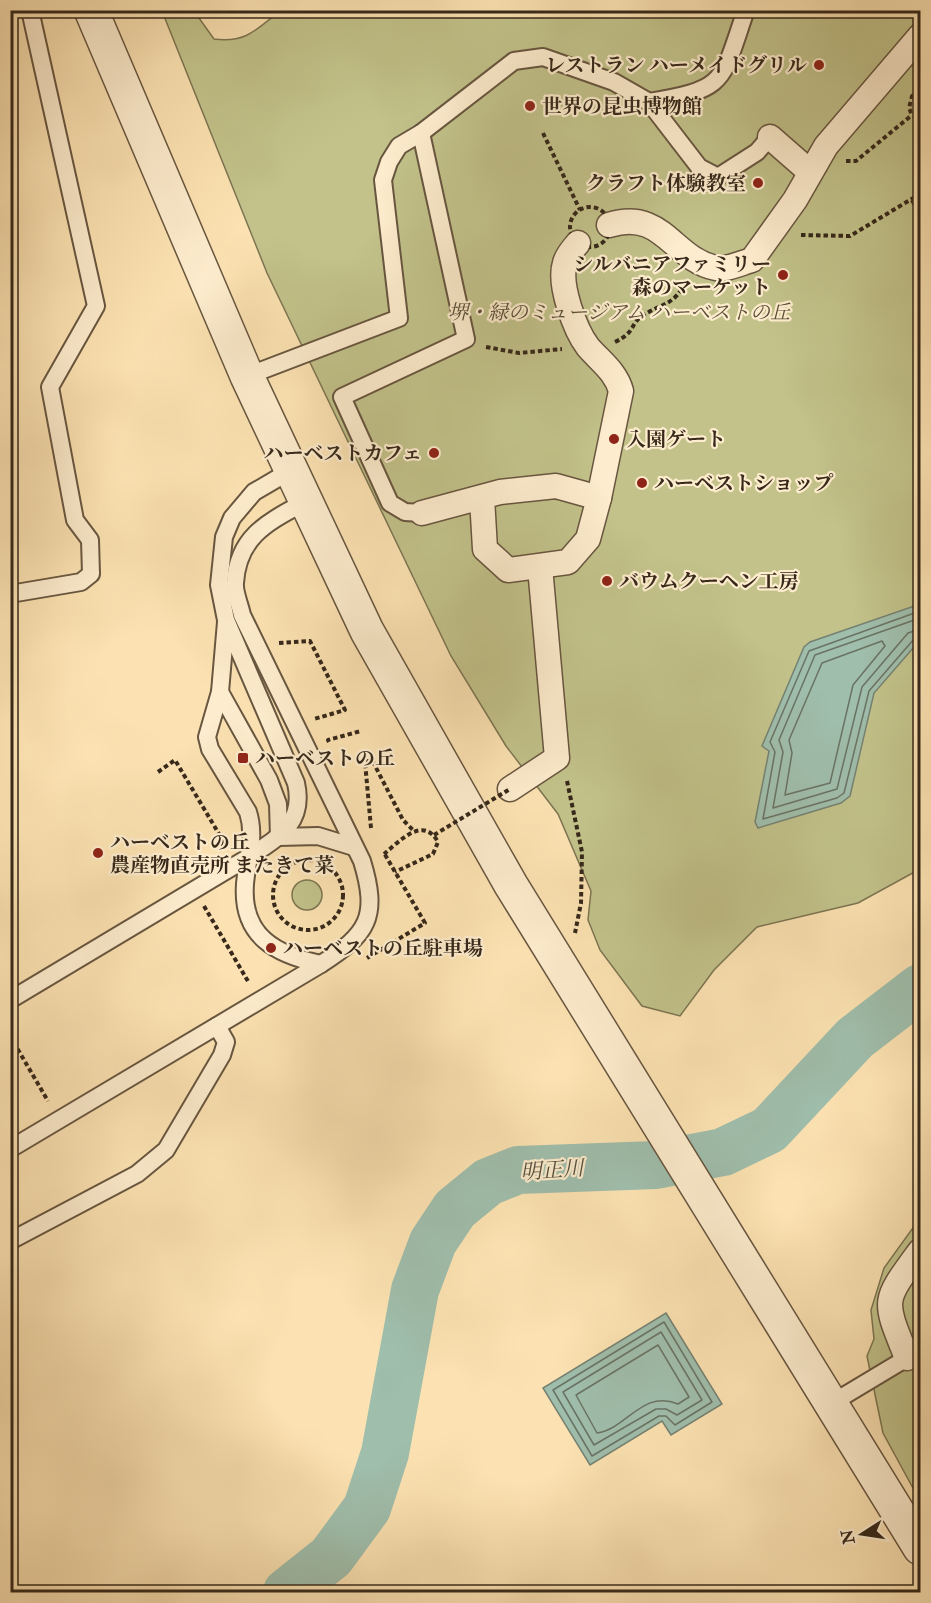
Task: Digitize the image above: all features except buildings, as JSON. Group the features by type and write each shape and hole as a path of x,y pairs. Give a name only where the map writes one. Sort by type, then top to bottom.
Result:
{"street":[{"path":"91,10 246,376 367,631 511,885 921,1548"},
{"path":"609,225 620,221 646,223 697,259 716,268 752,260 795,200 826,146 921,36"},
{"path":"770,137 810,172"},
{"path":"482,498 486,549 508,570 568,562 588,539 599,498 621,391 617,377 589,348 574,318 563,275 565,262 578,243"},
{"path":"422,513 500,492 556,486 599,498"},
{"path":"510,789 557,758 540,567"},
{"path":"914,1353 888,1307 893,1288 921,1251"}],"lane":[{"path":"10,594 81,582 91,574 90,540 75,520 50,387 96,306 30,10"},
{"path":"649,102 703,92 724,75 746,10"},
{"path":"246,376 399,318 383,180 389,162 399,146 421,133 514,61 543,57 614,82 649,102 699,167 718,177 757,152 770,137"},
{"path":"421,133 466,339 342,397 390,504 405,512 422,513"},
{"path":"10,1000 279,837 296,815 299,799 296,783 226,620 219,585 220,558 228,528 243,503 254,492 290,471"},
{"path":"10,1149 321,964 359,937 367,918 370,902 368,880 297,724 242,615 235,584 244,547 256,531 305,502"},
{"path":"226,620 220,692 207,737 210,748 248,812 253,834 244,886 247,910 254,927 271,948 293,958 321,964"},
{"path":"220,692 269,780 278,804 279,837"},
{"path":"279,837 318,836 335,839 354,847"},
{"path":"10,1241 137,1174 166,1150 222,1055 226,1042 217,1026"},
{"path":"832,1404 914,1353"}],"path":[{"path":"912,115 909,103 912,96 921,92"},
{"path":"826,146 845,161 856,161 912,115"},
{"path":"912,115 921,118"},
{"path":"543,133 580,210"},
{"path":"771,234 850,236 921,194"},
{"path":"912,200 921,215"},
{"path":"466,339 483,346 519,353 542,353 589,348 630,335 640,318 678,298 697,259"},
{"path":"257,644 310,641 345,710 297,724"},
{"path":"333,750 328,740 361,731"},
{"path":"557,758 565,774 582,852 581,903 573,943"},
{"path":"158,772 175,760 225,844 215,850"},
{"path":"362,812 372,832 364,762 372,760 403,820 413,830"},
{"path":"434,835 510,789"},
{"path":"384,854 413,830 427,830 434,835 438,842 433,854 395,872"},
{"path":"317,860 328,865 342,883 344,895 338,914 322,928 301,930 291,927 282,920 272,899 277,877 294,862 317,860"},
{"path":"203,904 252,989"},
{"path":"10,1036 51,1107"}],"green space":[{"name":"堺・緑のミュージアム ハーベストの丘","path":"281,10 920,11 920,869 858,903 757,927 714,970 680,1016 642,1006 600,950 588,920 591,891 558,814 506,746 451,656 267,273 162,11 194,11 214,39 225,40 250,34"},
{"path":"307,880 313,881 321,889 321,901 313,909 307,910 301,909 293,901 292,895 293,889 301,881"},
{"path":"920,1218 920,1501 883,1433 867,1356 874,1339 871,1310 884,1268"}],"water":[{"path":"920,604 920,640 874,693 850,796 841,803 758,828 755,822 769,751 762,746 804,647 810,642"},
{"path":"666,1313 722,1404 671,1435 662,1421 590,1465 543,1388"}],"waterway":[{"name":"明正川","path":"287,1592 331,1557 367,1508 385,1453 415,1290 433,1242 455,1209 488,1182 518,1170 656,1165 723,1152 769,1130 855,1038 920,988"}],"place":[{"name":"レストラン ハーメイドグリル","path":"819,65"},
{"name":"世界の昆虫博物館","path":"530,106"},
{"name":"クラフト体験教室","path":"758,183"},
{"name":"シルバニアファミリー 森のマーケット","path":"783,275"},
{"name":"入園ゲート","path":"614,439"},
{"name":"ハーベストカフェ","path":"434,453"},
{"name":"ハーベストショップ","path":"642,483"},
{"name":"バウムクーヘン工房","path":"607,581"},
{"name":"ハーベストの丘","path":"243,758"},
{"name":"ハーベストの丘 農産物直売所 またきて菜","path":"98,853"},
{"name":"ハーベストの丘駐車場","path":"271,948"}]}
